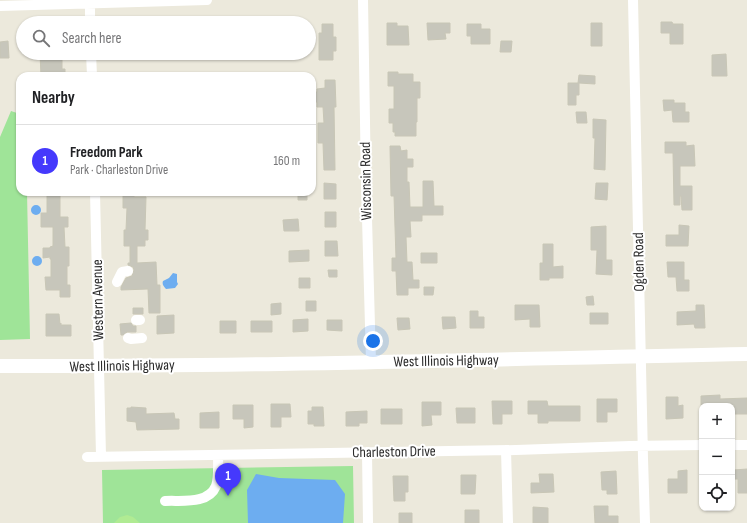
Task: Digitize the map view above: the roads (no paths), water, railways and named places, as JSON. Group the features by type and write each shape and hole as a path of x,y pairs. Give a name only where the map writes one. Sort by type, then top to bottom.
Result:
{"street":[{"path":"0,6 90,2 207,0"},
{"name":"Wisconsin Road","path":"363,0 371,362"},
{"name":"Ogden Road","path":"633,0 642,446 645,523"},
{"path":"90,2 90,16"},
{"path":"91,60 92,72"},
{"name":"Western Avenue","path":"95,196 100,456"},
{"path":"117,282 122,272 128,271"},
{"path":"128,338 142,338"},
{"name":"West Illinois Highway","path":"0,366 98,367 747,354"},
{"path":"735,445 747,444"},
{"name":"Charleston Drive","path":"87,457 699,445"},
{"path":"506,450 508,523"},
{"path":"367,452 368,523"},
{"path":"165,501 198,500 210,495 216,486 218,474 218,455"}],"water":[{"path":"34,205 38,205 40,206 40,214 34,215 31,212 31,208"},
{"path":"35,256 39,256 41,257 41,265 35,266 32,263 32,259"},
{"path":"173,273 177,274 178,284 175,288 166,289 163,285 163,281 169,278"},
{"path":"256,474 279,478 335,480 345,494 343,523 248,523 247,490"}],"place":[{"name":"Freedom Park","path":"228,496"}]}
